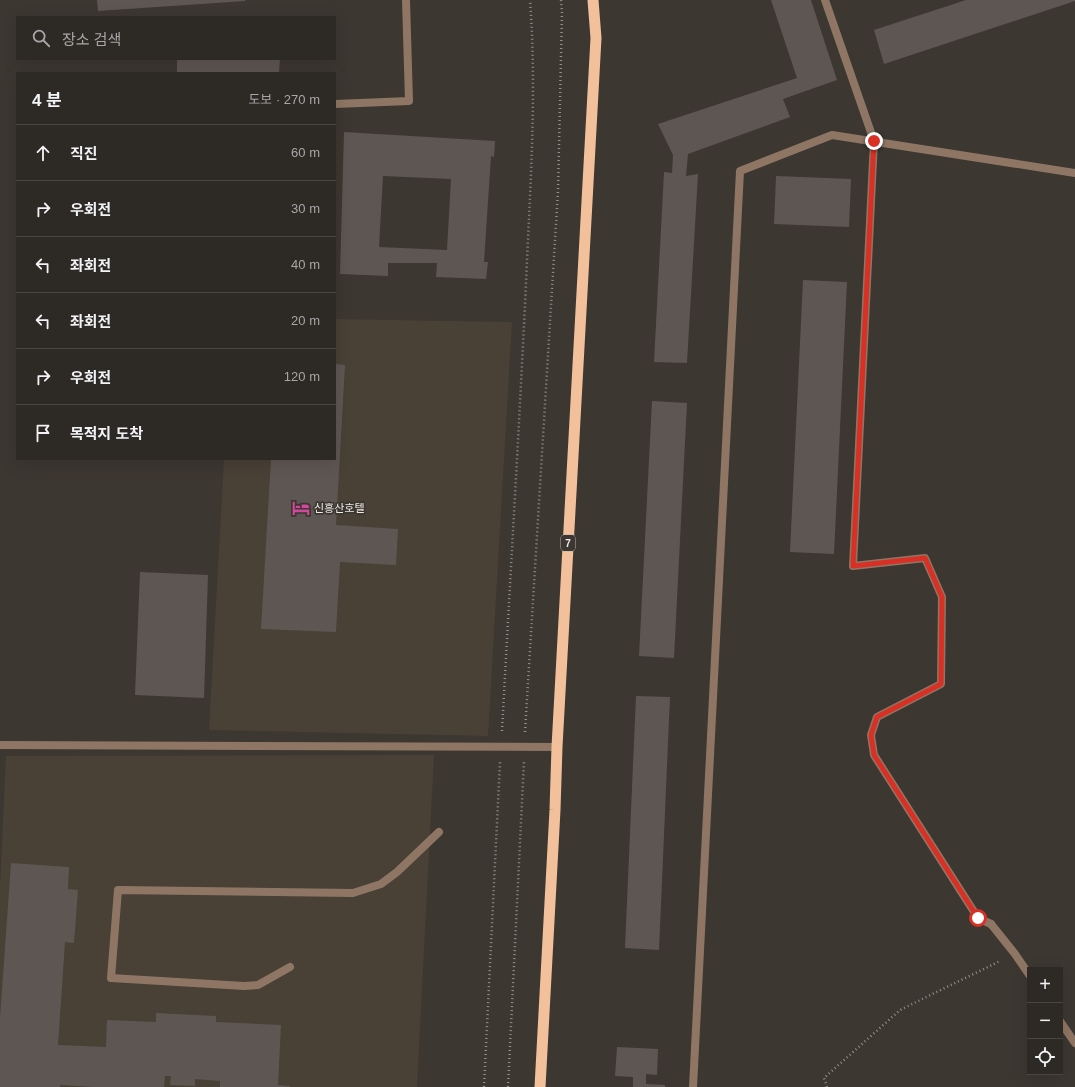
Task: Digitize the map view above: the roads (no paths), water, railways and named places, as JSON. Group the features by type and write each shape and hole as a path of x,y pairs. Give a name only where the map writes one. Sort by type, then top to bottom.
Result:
{"highway":[{"name":"7","path":"540,1087 596,38 593,0"}],"street":[{"path":"336,104 409,101 406,0"},
{"path":"825,0 874,141 853,566 925,558 942,597 941,684 877,717 871,735 874,755 978,918 991,924 1027,972"},
{"path":"693,1087 740,171 832,135 1075,173"},
{"path":"0,745 557,747"},
{"path":"290,967 258,984 244,986 111,978 118,890 353,893 381,884 397,872 439,832"},
{"path":"1063,1025 1075,1043"}],"place":[{"name":"신흥산호텔","path":"301,508"}]}
